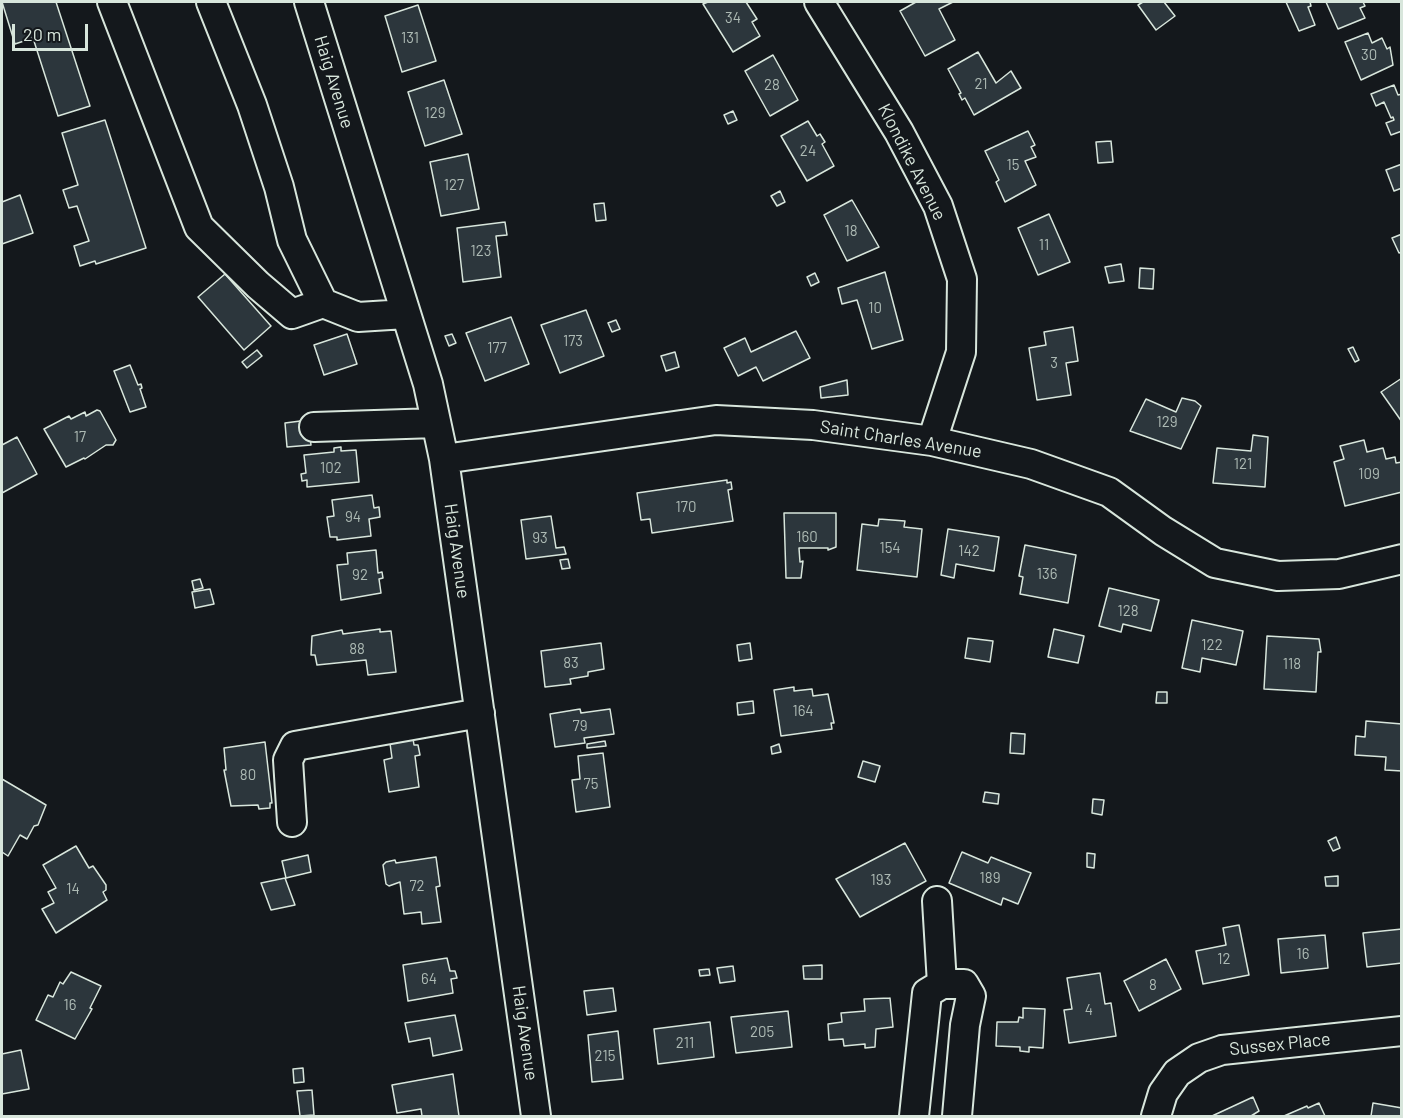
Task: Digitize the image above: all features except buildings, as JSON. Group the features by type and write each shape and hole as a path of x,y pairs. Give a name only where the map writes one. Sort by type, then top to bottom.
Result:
{"street":[{"path":"112,2 198,227 258,285 292,314 323,303 358,317 406,314"},
{"path":"211,2 252,105 279,187 292,240 323,303"},
{"name":"Haig Avenue","path":"309,2 428,384 444,459 536,1116"},
{"name":"Klondike Avenue","path":"819,2 899,132 938,206 962,279 961,352 932,441"},
{"name":"Saint Charles Avenue","path":"444,459 716,420 813,425 932,441 1031,464 1109,492 1163,531 1215,563 1278,576 1339,574 1401,559"},
{"path":"314,427 436,423"},
{"path":"292,822 288,760 295,746 480,713"},
{"path":"937,901 942,984"},
{"path":"914,1116 927,993 942,984 964,984 970,996 957,1116"},
{"name":"Sussex Place","path":"1156,1116 1163,1093 1177,1073 1199,1058 1222,1050 1401,1031"}]}
